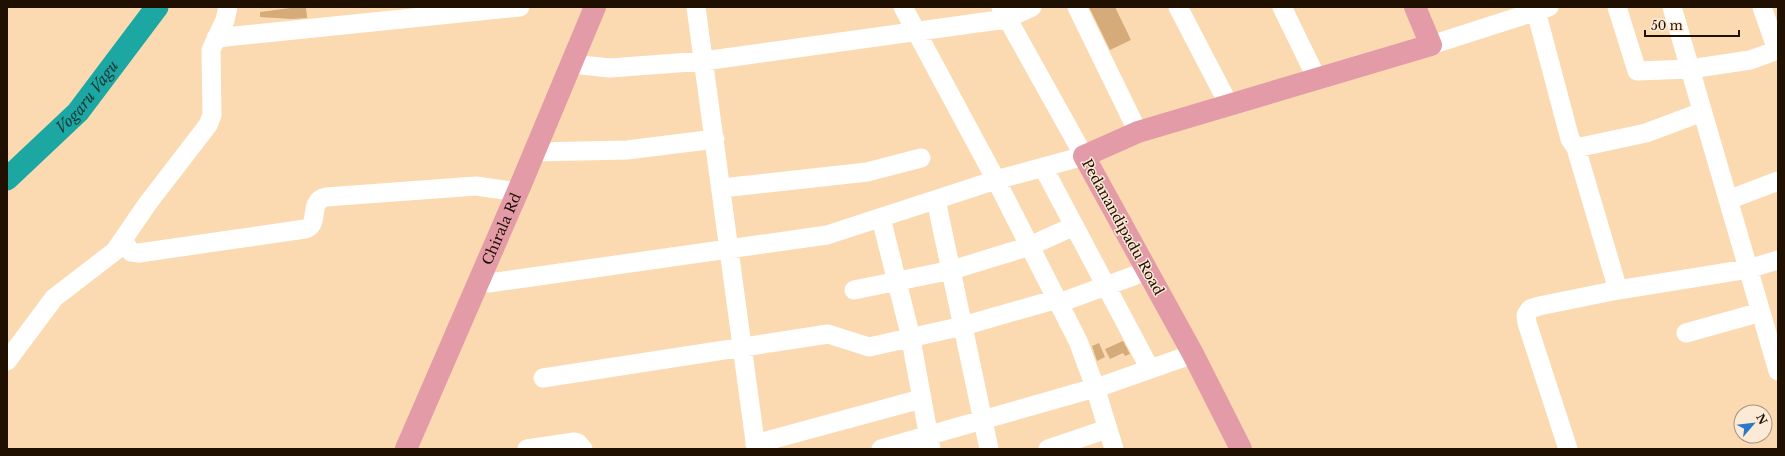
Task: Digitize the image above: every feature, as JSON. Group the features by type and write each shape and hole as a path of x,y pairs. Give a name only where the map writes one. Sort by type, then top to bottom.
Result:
{"main road":[{"name":"Chirala Rd","path":"406,449 595,7"},
{"path":"1084,156 1138,132 1431,45 1415,7"},
{"name":"Pedanandipadu Road","path":"1084,156 1193,354 1238,448"}],"street":[{"path":"7,361 54,298 110,256 211,119 210,53 225,20 228,7"},
{"path":"216,38 520,7"},
{"path":"696,7 722,188 755,446 921,399"},
{"path":"903,7 996,180 1078,341 1095,387 1114,449"},
{"path":"571,64 610,68 704,62 915,31 1032,7"},
{"path":"1077,7 1138,132"},
{"path":"1178,7 1230,105"},
{"path":"1282,7 1317,79"},
{"path":"1617,7 1637,71 1690,69 1750,60 1777,50 1762,7"},
{"path":"1672,7 1778,371"},
{"path":"1431,45 1542,9 1570,139 1576,148 1618,290"},
{"name":"Pedanandipadu Road","path":"1004,13 1084,156"},
{"path":"1576,148 1646,133 1702,112"},
{"path":"534,152 627,150 715,139"},
{"path":"479,280 489,283 828,235 996,180 1084,156"},
{"path":"722,188 867,172 921,158"},
{"path":"1043,167 1150,369"},
{"path":"1728,200 1778,181"},
{"path":"123,240 130,252 139,254 305,229 309,228 312,224 319,199 326,197 476,186 517,192"},
{"path":"936,200 989,449"},
{"path":"881,218 911,339 929,442"},
{"path":"854,290 952,270 1030,246 1074,226"},
{"path":"1568,449 1527,323 1526,315 1530,309 1618,290 1748,268 1778,260"},
{"path":"543,378 828,334 869,347 911,339 1058,301 1106,287 1147,271"},
{"path":"1686,333 1761,312"},
{"path":"881,449 929,442 982,420 1095,387 1193,354"},
{"path":"1048,449 1107,429"},
{"path":"527,449 574,442 578,443 583,449"}],"building":[{"path":"306,7 307,18 292,19 260,17 260,12"},
{"path":"1089,7 1115,7 1131,40 1110,50"},
{"path":"1123,341 1130,354 1125,356 1123,353 1110,359 1105,349"},
{"path":"1099,343 1105,357 1097,361 1092,346"}],"waterway":[{"name":"Vogaru Vagu","path":"7,179 78,112 157,7"}]}
